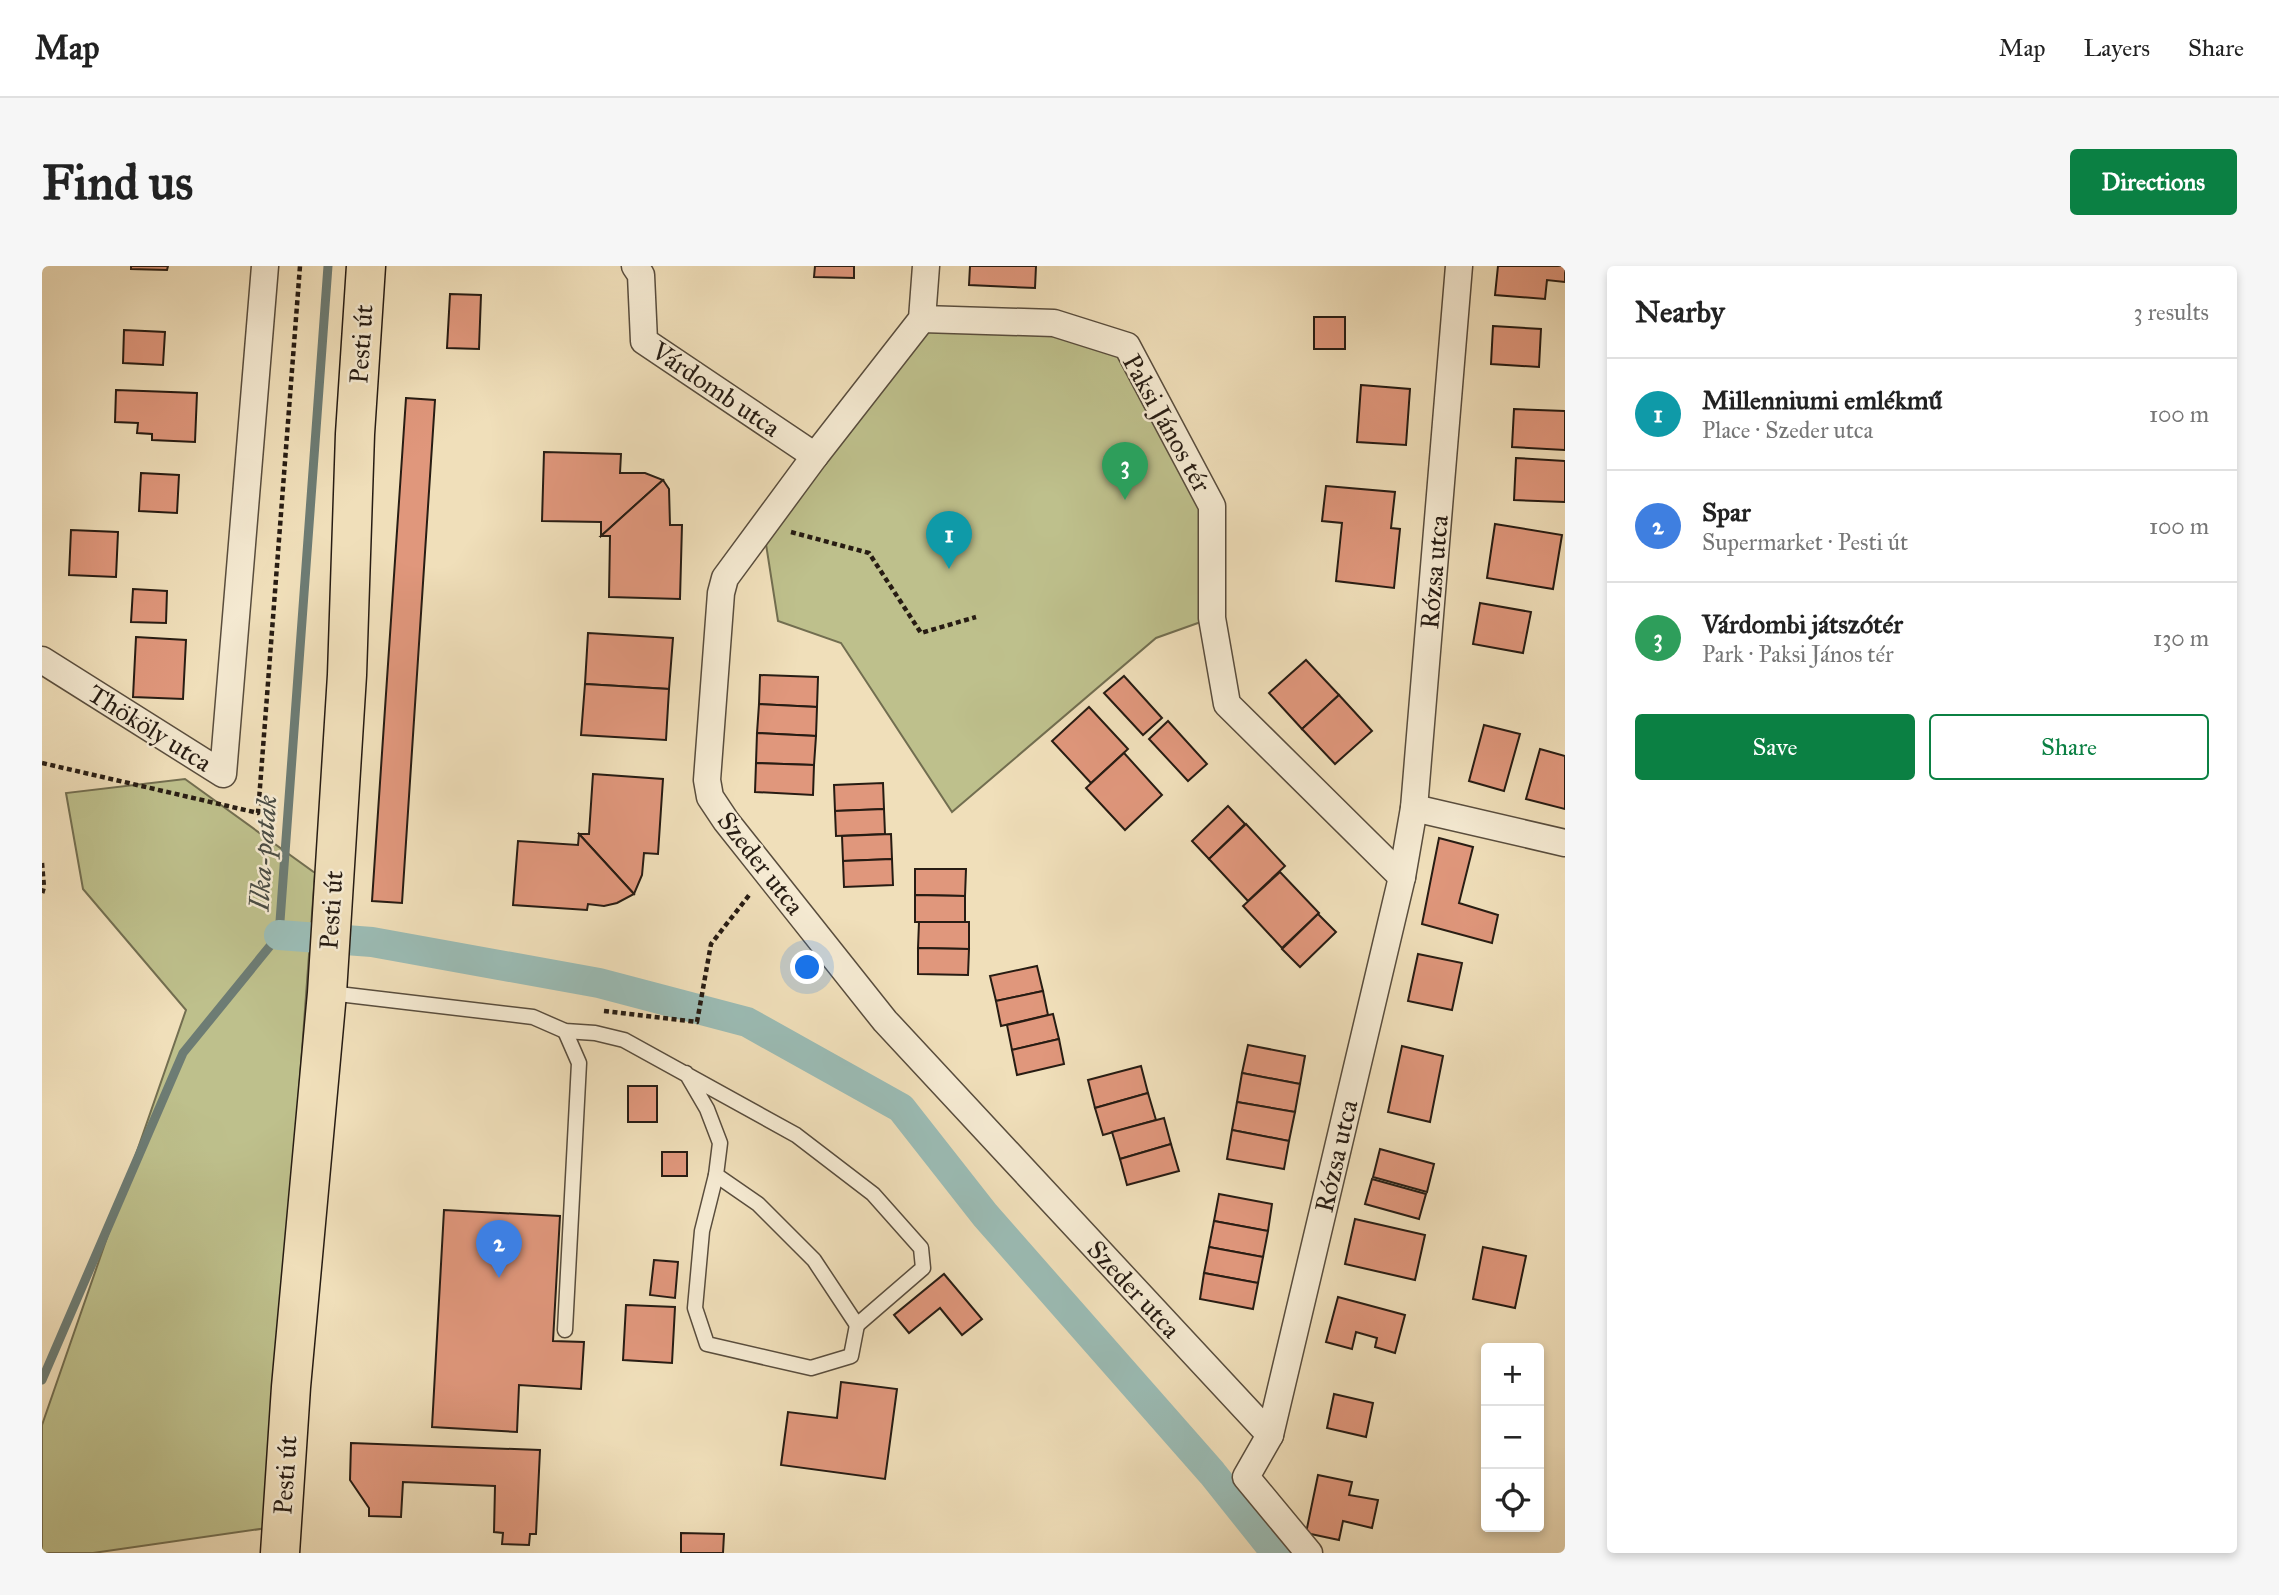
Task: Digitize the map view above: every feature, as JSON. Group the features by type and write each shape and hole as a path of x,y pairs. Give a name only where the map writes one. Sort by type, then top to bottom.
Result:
{"main road":[{"name":"Pesti út","path":"280,1553 291,1387 332,911 366,266"}],"street":[{"name":"Thököly utca","path":"42,660 223,774 265,266"},
{"name":"Várdomb utca","path":"635,266 641,275 644,341 815,456"},
{"path":"922,319 926,266"},
{"name":"Rózsa utca","path":"1309,1553 1246,1477 1270,1435 1402,877 1414,808 1459,266"},
{"name":"Szeder utca","path":"922,319 724,578 707,780 710,797 726,821 885,1021 1270,1435"},
{"name":"Paksi János tér","path":"922,319 1054,323 1127,346 1212,506 1212,618 1227,704 1402,877"},
{"path":"1414,808 1565,843"}],"lane":[{"path":"327,978 533,1017 565,1031 595,1033 624,1040 686,1073 796,1135 873,1195 921,1248 923,1268 857,1325 851,1356 811,1368 707,1344 695,1308 702,1231 716,1175 720,1143 708,1108 686,1073"},
{"path":"565,1031 579,1063 565,1330"},
{"path":"716,1175 758,1203 814,1260 857,1325"}],"path":[{"path":"763,525 869,553 921,633 976,617"},
{"path":"42,863 42,894"},
{"path":"697,1022 711,944 768,872"}],"green space":[{"path":"922,319 1127,346 1212,506 1212,618 1156,638 952,812 841,643 778,621 763,525"},
{"path":"185,779 315,873 267,1528 93,1553 42,1553 42,1425 186,1010 83,889 66,793"}],"building":[{"path":"131,266 168,266 167,270 131,269"},
{"path":"815,266 854,266 854,278 814,277"},
{"path":"970,266 1036,266 1035,288 969,285"},
{"path":"1498,266 1565,266 1565,282 1547,280 1545,299 1495,295"},
{"path":"450,294 481,295 479,349 447,348"},
{"path":"1314,317 1345,317 1345,349 1314,349"},
{"path":"1493,326 1541,329 1539,367 1491,364"},
{"path":"124,330 165,332 163,365 123,363"},
{"path":"1361,385 1410,389 1406,445 1357,442"},
{"path":"116,390 197,393 195,442 152,440 152,434 137,433 138,423 115,422"},
{"path":"406,398 435,400 402,903 372,901"},
{"path":"1514,409 1565,411 1565,450 1512,447"},
{"path":"544,452 621,454 620,473 645,473 663,480 601,536 601,522 542,521"},
{"path":"1516,458 1565,461 1565,502 1514,500"},
{"path":"141,473 179,475 177,513 139,511"},
{"path":"663,480 669,489 670,525 682,525 680,599 609,597 610,536 601,536"},
{"path":"1326,486 1395,492 1391,528 1400,529 1394,588 1336,581 1342,523 1322,521"},
{"path":"1495,524 1562,535 1553,589 1487,578"},
{"path":"71,530 118,532 116,577 69,575"},
{"path":"133,589 167,591 166,623 131,622"},
{"path":"1480,603 1531,612 1523,653 1473,644"},
{"path":"588,633 673,638 669,689 585,684"},
{"path":"136,637 186,640 183,699 133,697"},
{"path":"1306,660 1339,695 1302,729 1269,693"},
{"path":"760,675 818,677 817,707 759,704"},
{"path":"1124,676 1162,718 1143,735 1104,693"},
{"path":"585,684 669,689 666,740 581,735"},
{"path":"1339,695 1372,731 1335,764 1302,729"},
{"path":"759,704 817,707 816,736 757,733"},
{"path":"1089,707 1128,749 1091,783 1052,741"},
{"path":"1168,721 1207,764 1188,781 1149,739"},
{"path":"1484,725 1520,734 1504,791 1469,781"},
{"path":"757,733 816,736 814,765 756,763"},
{"path":"1540,749 1565,756 1565,809 1526,799"},
{"path":"1124,753 1162,795 1125,830 1086,788"},
{"path":"756,763 814,765 813,795 755,792"},
{"path":"593,774 663,779 658,854 644,853 642,875 634,894 579,834 589,834"},
{"path":"883,783 884,809 835,811 834,785"},
{"path":"1228,806 1245,824 1209,859 1192,841"},
{"path":"884,809 885,834 836,836 835,811"},
{"path":"1246,824 1285,866 1248,901 1209,859"},
{"path":"579,834 634,894 604,906 588,904 587,910 513,905 518,841 578,845"},
{"path":"891,834 892,859 843,861 842,836"},
{"path":"1439,838 1473,847 1459,903 1498,915 1492,943 1422,924"},
{"path":"892,859 893,885 844,887 843,861"},
{"path":"915,869 966,869 965,896 915,895"},
{"path":"1280,872 1319,913 1282,948 1243,906"},
{"path":"915,895 965,896 965,922 915,922"},
{"path":"1318,914 1336,932 1300,967 1282,949"},
{"path":"919,922 969,922 969,949 918,948"},
{"path":"918,948 969,949 968,975 918,974"},
{"path":"1418,954 1462,963 1452,1010 1408,1001"},
{"path":"1037,966 1043,991 996,1001 990,976"},
{"path":"1043,991 1048,1015 1001,1026 996,1001"},
{"path":"1053,1014 1059,1039 1012,1050 1007,1025"},
{"path":"1059,1039 1064,1064 1017,1075 1012,1050"},
{"path":"1248,1045 1305,1056 1300,1084 1242,1073"},
{"path":"1402,1046 1443,1056 1430,1122 1388,1112"},
{"path":"1141,1066 1148,1093 1095,1108 1088,1080"},
{"path":"1242,1073 1300,1084 1295,1112 1237,1102"},
{"path":"628,1086 657,1086 657,1122 628,1122"},
{"path":"1148,1093 1156,1120 1103,1135 1095,1108"},
{"path":"1237,1102 1295,1112 1289,1141 1232,1130"},
{"path":"1164,1118 1171,1144 1120,1159 1112,1132"},
{"path":"1232,1130 1289,1141 1284,1169 1227,1159"},
{"path":"1171,1144 1179,1171 1127,1185 1120,1159"},
{"path":"1380,1149 1434,1164 1427,1192 1373,1177"},
{"path":"662,1152 687,1152 687,1176 662,1176"},
{"path":"1372,1179 1426,1194 1419,1219 1365,1204"},
{"path":"1219,1194 1272,1204 1268,1231 1214,1221"},
{"path":"444,1210 560,1216 553,1341 584,1342 581,1389 519,1385 517,1432 432,1427"},
{"path":"1355,1219 1425,1235 1415,1280 1345,1264"},
{"path":"1214,1221 1268,1231 1263,1257 1209,1247"},
{"path":"1209,1247 1263,1257 1258,1283 1204,1273"},
{"path":"1483,1247 1526,1256 1515,1308 1473,1299"},
{"path":"654,1260 678,1262 675,1298 650,1295"},
{"path":"1204,1273 1258,1283 1253,1309 1200,1299"},
{"path":"944,1274 982,1319 962,1335 940,1308 909,1333 894,1315"},
{"path":"1338,1297 1405,1315 1395,1353 1375,1347 1377,1338 1356,1332 1352,1349 1326,1342"},
{"path":"626,1305 675,1307 672,1363 623,1360"},
{"path":"841,1382 897,1389 885,1479 781,1465 788,1412 837,1418"},
{"path":"1334,1394 1373,1403 1366,1437 1327,1428"},
{"path":"351,1443 540,1450 536,1534 530,1534 529,1545 502,1544 503,1533 494,1532 495,1486 403,1482 401,1517 369,1516 369,1508 350,1480"},
{"path":"1318,1475 1352,1482 1349,1495 1378,1500 1372,1528 1343,1521 1339,1540 1306,1533"},
{"path":"681,1533 724,1534 723,1553 681,1553"}],"waterway":[{"name":"Ilka-patak","path":"42,1380 183,1053 279,935 328,266"},
{"path":"279,935 372,942 599,983 747,1022 901,1108 985,1215 1212,1473 1276,1553"}],"place":[{"name":"Várdombi játszótér","path":"1125,500"},
{"name":"Millenniumi emlékmű","path":"949,569"},
{"name":"Spar","path":"499,1278"}]}
